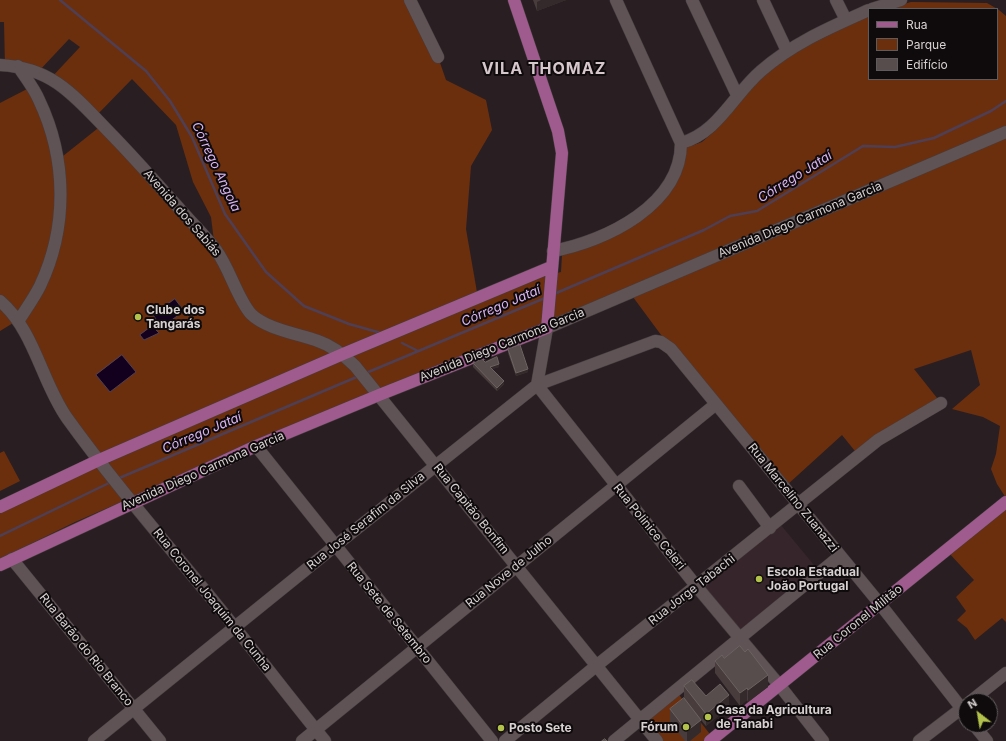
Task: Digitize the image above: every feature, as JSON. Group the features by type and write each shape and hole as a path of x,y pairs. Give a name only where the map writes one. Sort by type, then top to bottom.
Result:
{"main road":[{"path":"514,0 560,142 562,171 547,324"},
{"path":"0,507 102,464 343,354 551,272"},
{"name":"Avenida Diego Carmona Garcia","path":"0,565 256,446 547,324"},
{"name":"Rua Coronel Militão","path":"710,741 1006,502"}],"street":[{"path":"410,0 438,57"},
{"path":"553,251 590,241 651,206 667,188 676,171 681,156 681,143 616,0"},
{"path":"692,0 736,96"},
{"path":"763,0 786,51"},
{"path":"836,0 846,20"},
{"path":"876,8 901,0"},
{"path":"681,143 698,137 712,126 736,96 760,72 786,51 818,33 868,11"},
{"name":"Avenida dos Sabiás","path":"0,65 18,66 38,72 58,83 89,111 147,171 215,250 227,266 246,307 252,315 262,321 291,333 320,341 343,354"},
{"path":"0,301 19,320 39,287 53,251 61,212 60,174 53,135 39,99 18,66"},
{"name":"Avenida Diego Carmona Garcia","path":"547,324 1006,132"},
{"name":"Rua Coronel Joaquim da Cunha","path":"19,320 55,398 66,417 122,490 235,627 325,741"},
{"path":"537,385 547,324"},
{"name":"Rua José Serafim da Silva","path":"94,741 133,708 537,385 649,342 661,342"},
{"name":"Rua Marcelino Zuanazzi","path":"661,342 671,349 958,697"},
{"name":"Rua Capitão Bonfim","path":"343,354 379,394 657,741"},
{"name":"Rua Polinice Celeri","path":"537,385 696,587 780,686 823,741"},
{"name":"Rua Jorge Tabachi","path":"505,741 596,666 799,506 878,440 941,403"},
{"name":"Rua Nove de Julho","path":"302,741 716,404"},
{"name":"Rua Sete de Setembro","path":"256,446 492,741"},
{"path":"739,486 770,528"},
{"path":"614,741 739,637 840,556"},
{"name":"Rua Barão do Rio Branco","path":"12,559 160,741"},
{"path":"982,693 1006,673"},
{"path":"919,741 958,713"},
{"path":"980,733 987,741"}],"shaded area":[{"path":"175,299 184,311 162,327 153,315"},
{"path":"152,326 159,333 144,340 140,335"},
{"path":"122,355 136,372 110,392 96,375"},
{"name":"Escola Estadual João Portugal","path":"780,524 818,570 739,634 700,587"}],"green space":[{"path":"0,0 410,0 438,57 446,80 486,100 492,130 471,166 466,229 478,298 99,460 66,417 18,320 0,331 0,103 31,87 58,160 102,125 215,249 211,217 193,182 176,125 132,79 95,117 50,79 80,47 69,39 38,72 5,65 4,22 0,22"},
{"path":"911,2 987,3 996,8 889,8"},
{"path":"998,9 1006,16 1006,129 135,496 75,522 0,559 0,512 96,465 534,279 561,272 562,255 653,207 685,148 702,142 718,128 728,114 767,71 789,55 868,16 868,80 998,80"},
{"path":"1006,134 1006,498 997,484 991,469 996,454 1000,426 983,417 952,409 980,385 971,350 914,369 941,403 859,456 842,435 787,485 667,343 633,297"},
{"path":"4,451 20,481 0,491 0,453"},
{"path":"1006,505 1006,622 1002,618 975,640 967,628 957,620 966,611 956,597 974,580 948,552"},
{"path":"676,691 713,738 709,741 660,741 642,719"}],"building":[{"path":"520,345 528,369 516,373 508,349"},
{"path":"497,357 499,364 490,367 504,381 497,388 473,363 482,359 485,362"},
{"path":"740,646 745,652 748,649 768,675 748,690 747,688 740,693 715,661 722,655 724,658"},
{"path":"692,680 706,696 720,684 729,695 706,714 684,686"},
{"path":"684,698 701,720 687,731 670,709"}],"waterway":[{"name":"Córrego Angola","path":"60,0 146,71 170,101 192,137 225,214 266,272 304,306 349,324 381,333"},
{"name":"Córrego Jataí","path":"554,294 704,230 730,216 757,211 863,146 895,147 934,138 991,111 1006,101"},
{"name":"Córrego Jataí","path":"366,373 545,298"},
{"name":"Córrego Angola","path":"402,343 418,351"},
{"name":"Córrego Jataí","path":"117,479 359,376"},
{"name":"Córrego Jataí","path":"0,536 111,482"}],"place":[{"name":"Clube dos Tangarás","path":"138,317"},
{"name":"Escola Estadual João Portugal","path":"759,579"},
{"name":"Casa da Agricultura de Tanabi","path":"708,717"},
{"name":"Fórum","path":"686,727"},
{"name":"Posto Sete","path":"501,728"}],"district":[{"name":"VILA THOMAZ","path":"544,69"}]}
